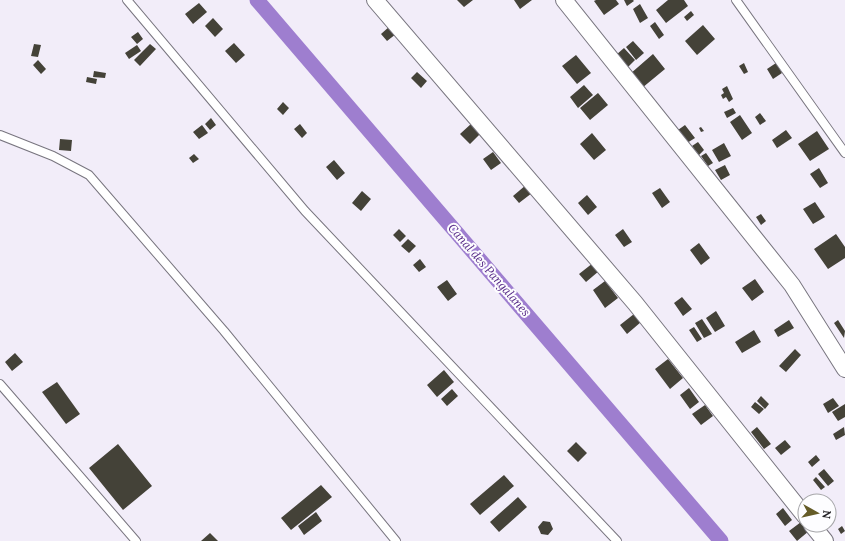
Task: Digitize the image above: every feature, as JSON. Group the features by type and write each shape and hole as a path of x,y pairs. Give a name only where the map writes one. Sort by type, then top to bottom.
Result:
{"street":[{"path":"374,0 635,303 797,506"},
{"path":"564,0 792,285 845,369"},
{"path":"818,533 825,541"}],"lane":[{"path":"127,0 306,211 617,541"},
{"path":"736,0 845,153"},
{"path":"0,135 53,156 88,175 224,331 396,541"},
{"path":"0,384 136,541"}],"building":[{"path":"457,0 473,0 464,7"},
{"path":"514,0 532,0 520,9"},
{"path":"616,0 619,4 604,15 594,1"},
{"path":"624,0 633,0 634,1 627,6"},
{"path":"668,0 684,0 688,6 666,23 656,10"},
{"path":"199,3 207,12 193,24 185,14"},
{"path":"640,4 648,18 640,23 633,9"},
{"path":"691,11 694,15 687,21 684,17"},
{"path":"213,18 223,29 215,37 205,26"},
{"path":"655,22 664,35 659,39 650,26"},
{"path":"703,25 715,39 697,55 685,41"},
{"path":"390,26 396,34 387,41 381,34"},
{"path":"138,32 143,39 137,44 131,37"},
{"path":"633,41 644,53 636,60 626,47"},
{"path":"234,43 245,55 236,63 225,51"},
{"path":"34,44 41,45 38,57 31,56"},
{"path":"150,44 156,49 140,66 134,60"},
{"path":"137,45 141,51 129,59 125,53"},
{"path":"624,48 635,60 627,68 616,55"},
{"path":"653,54 665,69 642,88 630,74"},
{"path":"576,55 591,73 577,84 562,66"},
{"path":"38,60 46,69 41,74 33,65"},
{"path":"744,63 748,72 744,74 739,66"},
{"path":"776,63 782,73 773,79 767,69"},
{"path":"94,71 106,73 105,78 93,77"},
{"path":"417,72 427,81 421,88 411,78"},
{"path":"87,77 97,79 96,84 86,82"},
{"path":"584,85 593,95 578,108 570,97"},
{"path":"727,86 733,99 729,102 726,97 723,99 721,95 724,93 722,89"},
{"path":"598,93 608,105 590,120 580,108"},
{"path":"283,102 289,108 283,115 277,109"},
{"path":"733,108 736,113 727,118 724,112"},
{"path":"760,113 766,121 760,125 755,117"},
{"path":"740,115 752,133 742,140 730,122"},
{"path":"211,118 216,125 210,130 205,124"},
{"path":"472,123 481,133 470,144 460,134"},
{"path":"300,124 307,133 302,138 294,129"},
{"path":"202,125 208,133 199,139 193,132"},
{"path":"685,125 695,138 687,143 678,130"},
{"path":"701,127 704,131 701,132 699,128"},
{"path":"786,130 792,138 777,148 772,140"},
{"path":"817,131 829,149 810,161 798,144"},
{"path":"592,133 606,150 594,160 580,144"},
{"path":"60,139 72,140 71,151 59,150"},
{"path":"698,142 704,150 699,155 692,146"},
{"path":"724,143 731,156 719,162 712,150"},
{"path":"493,152 501,163 491,170 483,159"},
{"path":"706,153 713,163 708,166 701,156"},
{"path":"194,154 199,159 193,163 189,158"},
{"path":"334,160 345,173 337,180 326,167"},
{"path":"725,165 730,175 721,180 715,170"},
{"path":"819,168 828,183 820,188 810,174"},
{"path":"526,185 532,193 519,203 513,196"},
{"path":"660,188 670,202 662,208 652,193"},
{"path":"362,191 371,199 361,211 352,203"},
{"path":"587,195 597,207 588,215 578,203"},
{"path":"815,202 825,217 813,224 803,209"},
{"path":"761,214 766,221 761,225 756,217"},
{"path":"399,229 406,236 400,242 393,235"},
{"path":"623,229 632,242 624,247 615,235"},
{"path":"836,234 845,247 845,258 828,269 814,249"},
{"path":"408,239 416,246 409,253 401,246"},
{"path":"699,243 710,258 701,265 690,250"},
{"path":"420,259 426,267 419,272 413,265"},
{"path":"593,263 599,271 586,282 579,274"},
{"path":"755,279 764,292 752,301 742,288"},
{"path":"447,280 457,294 448,301 437,287"},
{"path":"605,281 618,298 605,308 593,290"},
{"path":"682,297 692,309 683,316 674,303"},
{"path":"716,311 725,326 715,332 706,318"},
{"path":"634,314 641,322 627,334 620,325"},
{"path":"702,319 712,334 704,338 695,323"},
{"path":"789,320 794,328 778,337 774,330"},
{"path":"838,320 845,331 844,338 834,323"},
{"path":"694,327 702,339 697,342 689,330"},
{"path":"754,330 761,342 742,353 735,342"},
{"path":"795,349 801,355 786,372 779,366"},
{"path":"15,353 23,362 12,371 5,362"},
{"path":"668,359 683,378 670,389 655,369"},
{"path":"444,370 454,382 437,397 427,385"},
{"path":"57,382 80,414 66,424 42,392"},
{"path":"689,388 699,402 690,409 680,395"},
{"path":"452,389 458,396 447,406 441,399"},
{"path":"761,396 769,404 765,409 757,401"},
{"path":"833,398 839,406 828,413 823,404"},
{"path":"755,402 764,409 759,414 751,407"},
{"path":"845,404 845,417 838,421 832,412"},
{"path":"705,405 713,416 701,425 692,414"},
{"path":"757,427 771,444 764,449 751,432"},
{"path":"844,427 845,435 836,440 833,434"},
{"path":"785,440 791,447 781,455 775,448"},
{"path":"576,442 587,453 578,462 567,451"},
{"path":"118,444 152,486 123,510 89,468"},
{"path":"816,455 820,460 812,467 808,462"},
{"path":"824,469 834,481 828,486 818,474"},
{"path":"504,475 514,486 480,515 470,504"},
{"path":"816,477 825,487 821,490 813,480"},
{"path":"321,485 332,497 291,530 281,518"},
{"path":"518,497 527,507 499,532 490,522"},
{"path":"783,508 792,520 785,526 776,514"},
{"path":"316,512 322,521 304,535 298,526"},
{"path":"543,521 550,522 553,529 548,535 541,534 538,527"},
{"path":"797,525 797,533 807,533 797,541 789,531"},
{"path":"842,526 845,531 841,534 838,529"},
{"path":"210,533 218,541 201,541"}],"waterway":[{"name":"Canal des Pangalanes","path":"257,0 721,541"}]}
